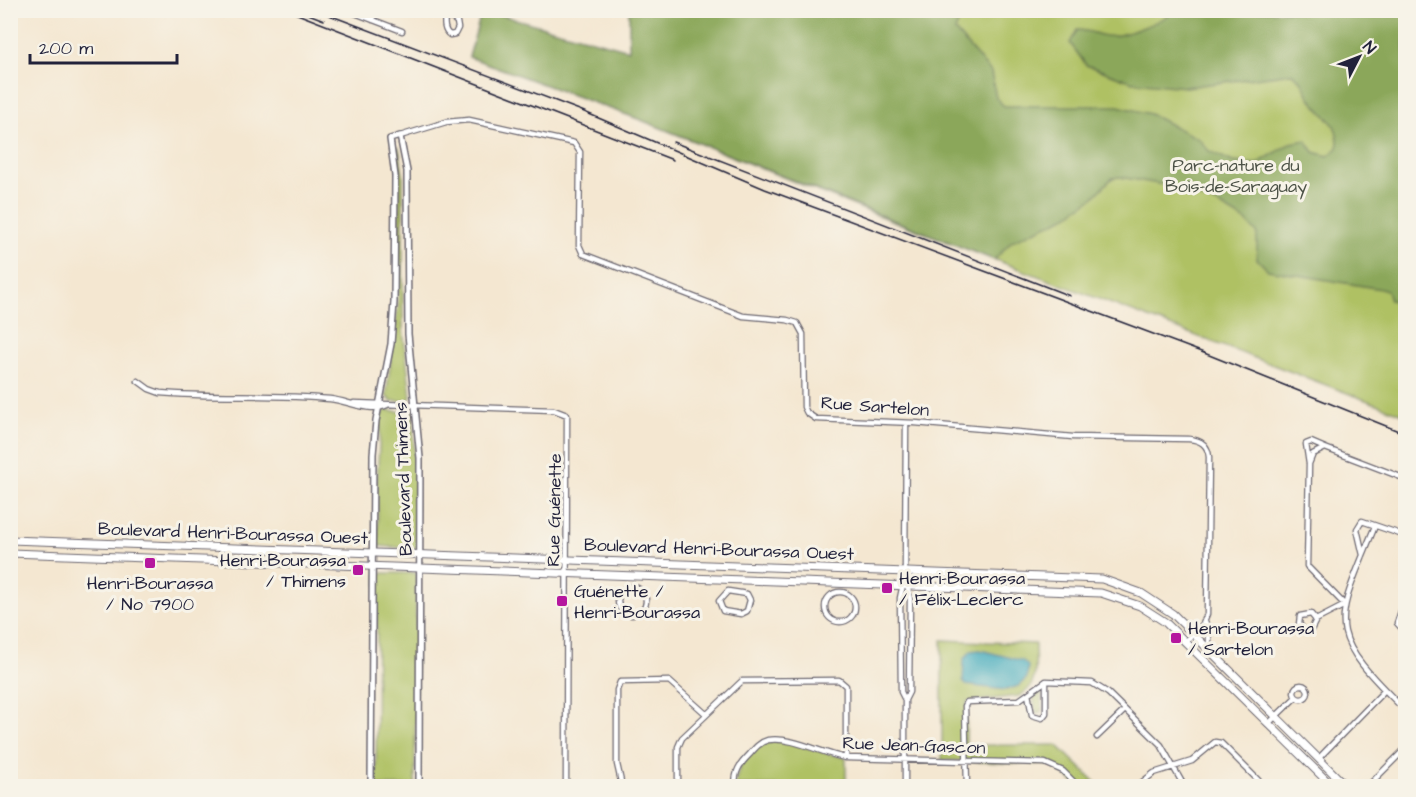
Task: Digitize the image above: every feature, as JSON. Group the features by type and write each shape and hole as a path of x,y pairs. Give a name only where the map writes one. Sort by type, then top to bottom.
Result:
{"main road":[{"name":"Boulevard Henri-Bourassa Ouest","path":"10,540 1106,580 1129,587 1152,599 1193,634 1346,786"},
{"name":"Boulevard Henri-Bourassa Ouest","path":"10,553 1101,593 1129,601 1152,612 1332,786"}],"street":[{"path":"347,10 402,31"},
{"path":"374,20 375,10"},
{"path":"445,10 445,18"},
{"name":"Rue Sartelon","path":"390,139 450,121 469,120 572,141 580,152 579,245 584,255 743,316 794,321 803,334 804,404 809,415 819,420 906,423 1072,437 1193,439 1203,443 1209,457 1205,621 1209,631 1210,650"},
{"name":"Boulevard Thimens","path":"400,136 407,171 407,322 417,406 420,458 419,786"},
{"name":"Boulevard Thimens","path":"371,786 373,454 379,406 391,344 394,310 395,182 390,139"},
{"name":"Rue Guénette","path":"138,381 160,393 278,396 379,406 554,410 565,413 568,423 566,786"},
{"path":"905,786 905,700 909,692 905,585 906,423"},
{"path":"1344,605 1307,566 1309,464 1306,444 1311,442 1406,478"},
{"path":"1309,464 1313,454 1325,448"},
{"path":"1363,555 1357,529 1362,521 1406,536"},
{"path":"1375,526 1344,605 1342,619 1346,641 1357,660 1406,711"},
{"name":"Boulevard Henri-Bourassa Ouest","path":"631,575 632,589"},
{"name":"Boulevard Henri-Bourassa Ouest","path":"736,579 736,591"},
{"name":"Boulevard Henri-Bourassa Ouest","path":"840,583 840,594"},
{"path":"905,585 900,598 901,692 905,700"},
{"name":"Boulevard Henri-Bourassa Ouest","path":"632,589 643,592 647,599 646,607 637,614 622,612 616,602 620,592 632,589"},
{"name":"Boulevard Henri-Bourassa Ouest","path":"736,591 743,592 749,597 749,608 741,614 726,613 721,608 720,598 725,592 736,591"},
{"path":"840,594 848,595 856,604 853,615 847,620 834,620 826,612 827,600 832,595 840,594"},
{"path":"1406,597 1397,623 1406,633"},
{"path":"1316,620 1344,605"},
{"path":"1185,642 1205,621"},
{"path":"678,786 678,747 682,738 742,681 839,680 846,686 846,758"},
{"path":"622,786 617,764 617,690 620,682 669,681 706,714"},
{"path":"1028,694 1032,715 1042,718 1046,713 1046,681"},
{"path":"967,786 965,706 967,702 1019,700 1046,681 1092,683 1108,693 1161,745 1184,786"},
{"path":"1318,759 1385,690"},
{"path":"1268,724 1296,697"},
{"path":"1097,737 1125,710"},
{"name":"Rue Jean-Gascon","path":"735,786 738,765 760,744 769,740 810,747 846,758 1046,763 1063,771 1078,786"},
{"path":"1137,786 1154,772 1192,761 1215,742 1221,743 1264,786"},
{"path":"1368,786 1406,748"}],"green space":[{"name":"Parc-nature du Bois-de-Saraguay","path":"482,10 629,50 629,11 1405,11 1405,415 877,215 641,120 469,57"},
{"name":"Parc-nature du Bois-de-Saraguay","path":"482,10 629,50 629,11 963,11 955,31 991,72 996,98 1004,106 1118,106 1150,114 1199,139 1209,151 1233,162 1257,164 1291,143 1306,140 1314,152 1328,156 1338,148 1334,125 1316,106 1302,83 1292,73 1186,87 1133,82 1086,65 1070,43 1077,30 1113,36 1151,24 1173,11 1405,11 1405,303 1390,300 1387,290 1268,270 1257,259 1257,233 1246,221 1217,204 1164,185 1120,177 1112,178 1093,198 1063,218 1012,241 994,260 641,120 469,57"},
{"path":"397,147 403,175 403,329 411,397 407,401 391,401 386,396 398,306 399,176"},
{"path":"386,410 413,413 417,549 378,546 377,480 381,415"},
{"path":"377,573 416,573 415,786 376,786"},
{"path":"942,640 1035,644 1035,674 1026,692 1019,696 967,702 966,745 1057,745 1099,786 1078,786 1054,765 942,760"},
{"path":"1041,688 1042,711 1036,713 1033,697"},
{"path":"778,740 846,758 846,786 735,786 739,768 748,755 768,742"}],"water":[{"path":"980,650 1023,661 1028,666 1027,678 1018,686 1006,690 966,685 963,681 964,659 971,651"}],"tram line":[{"path":"287,10 673,160"},
{"path":"298,10 324,20"},
{"path":"316,10 582,111 765,189 1204,353 1406,434"},
{"path":"673,142 1070,296"}],"place":[{"name":"Henri-Bourassa / No 7900","path":"150,563"},
{"name":"Henri-Bourassa / Thimens","path":"358,570"},
{"name":"Henri-Bourassa / Félix-Leclerc","path":"887,588"},
{"name":"Guénette / Henri-Bourassa","path":"562,601"},
{"name":"Henri-Bourassa / Sartelon","path":"1176,638"}]}
